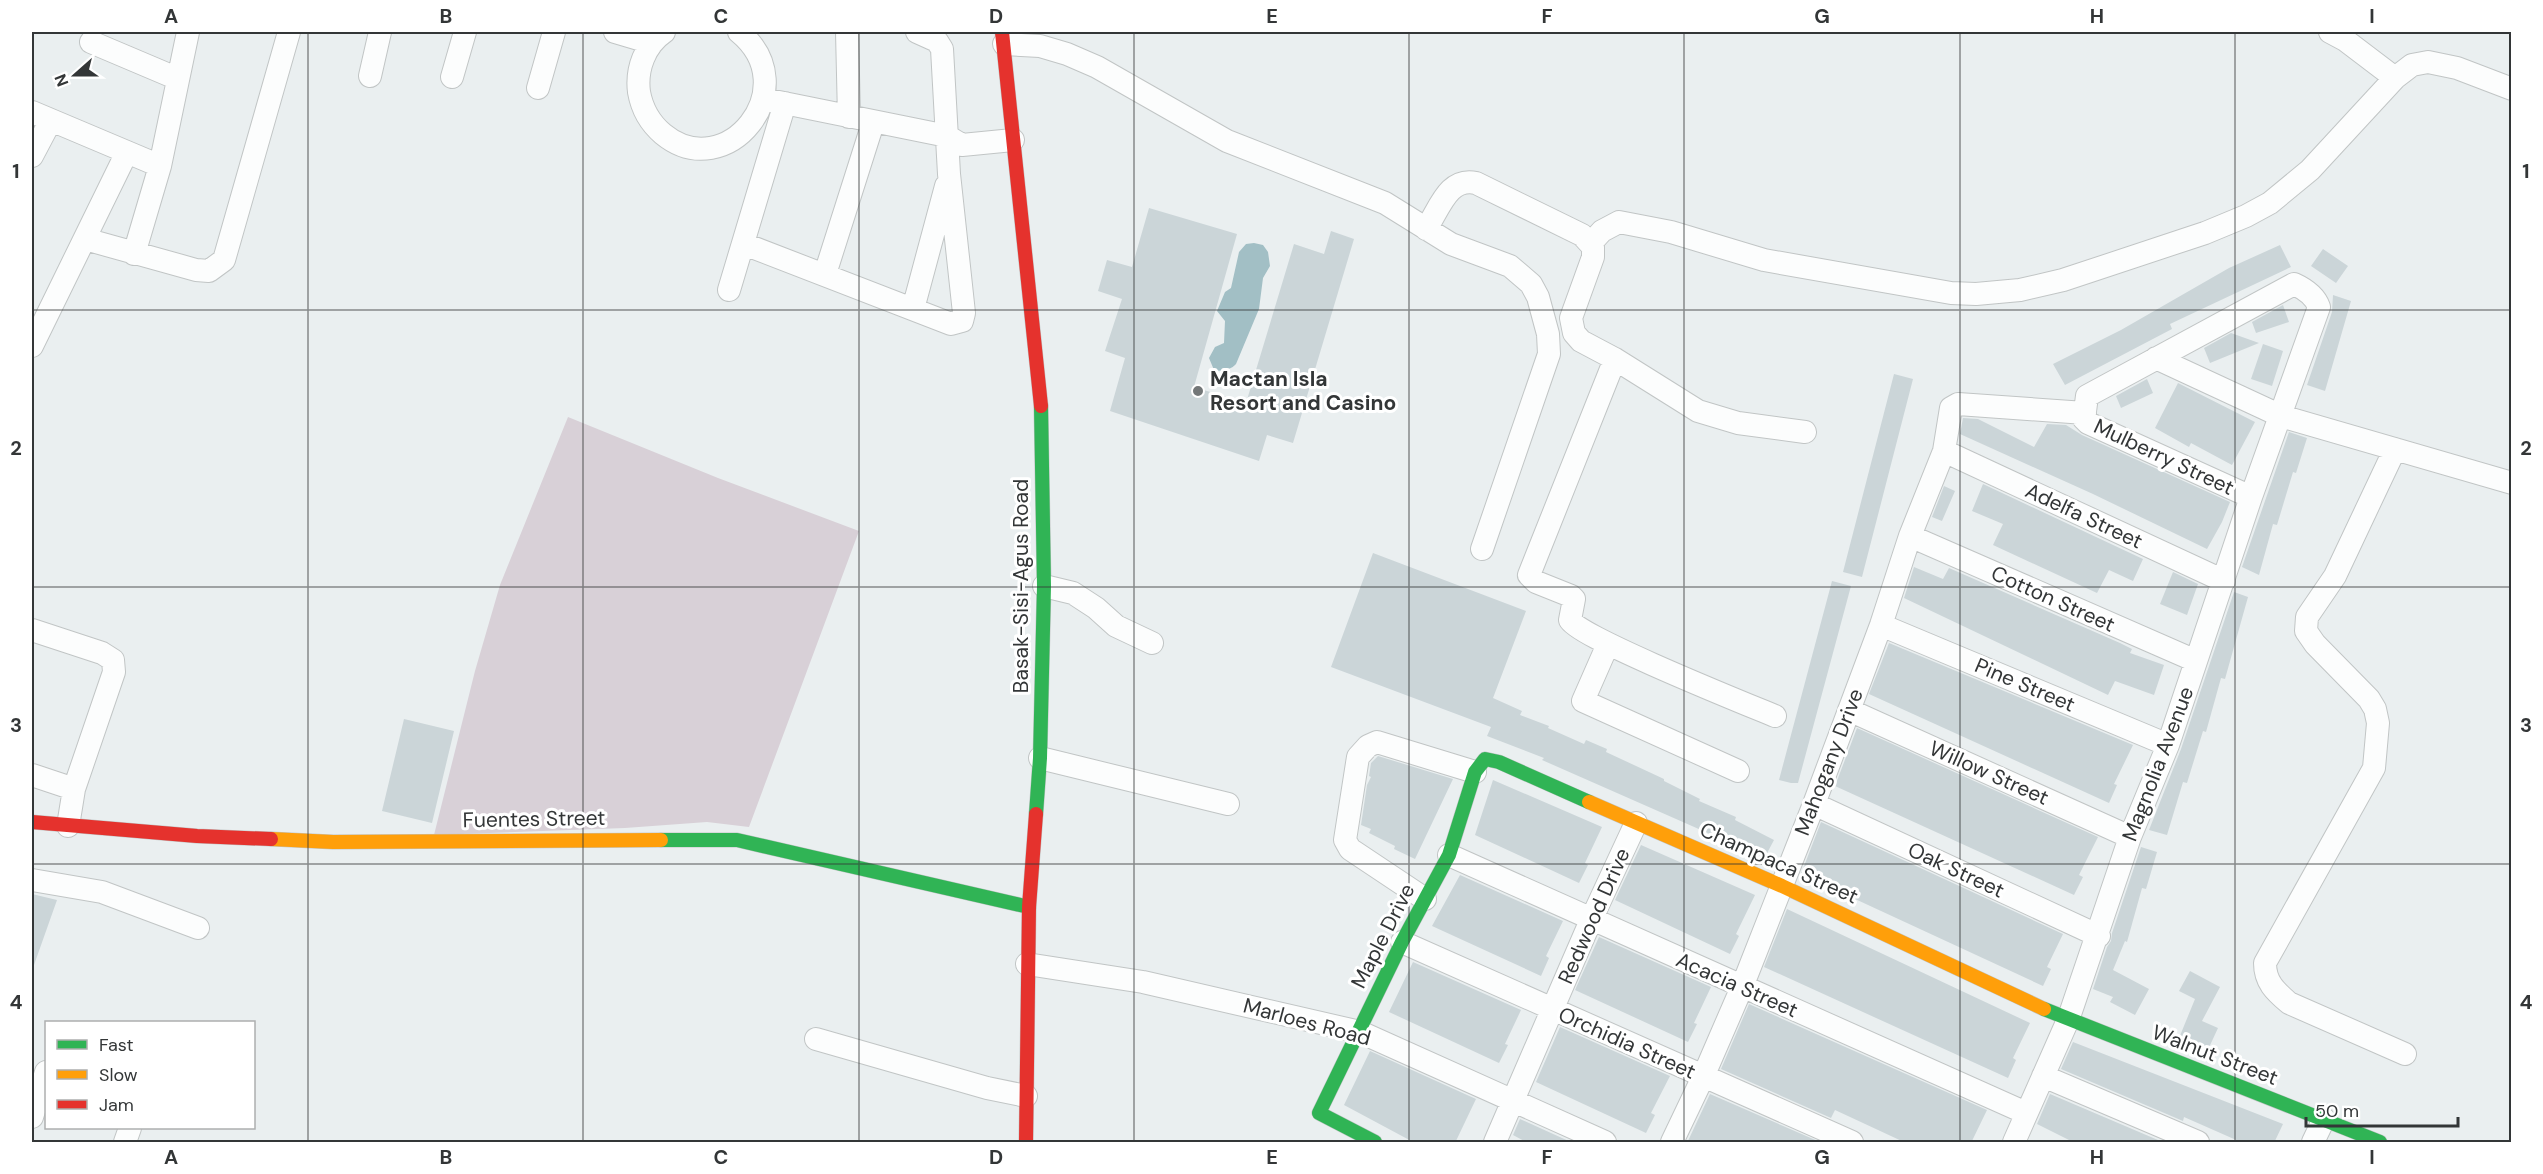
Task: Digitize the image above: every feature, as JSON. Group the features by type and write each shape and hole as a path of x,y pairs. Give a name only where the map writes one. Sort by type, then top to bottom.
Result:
{"street":[{"path":"134,254 160,166 176,78 188,32"},
{"path":"86,239 134,254 209,271 224,260 289,32"},
{"path":"370,76 380,32"},
{"path":"452,78 465,32"},
{"path":"538,88 555,32"},
{"path":"615,32 658,37 639,70 640,101 655,127 680,144 710,147 738,136 750,126 758,113 774,101 873,123 947,136 962,145 1012,132"},
{"path":"847,32 849,117"},
{"path":"744,244 951,324 962,321 964,313 949,174 942,49 937,42 917,32"},
{"path":"2330,32 2345,40 2395,78"},
{"path":"729,290 744,244 774,101 765,83 763,67 757,52 746,34"},
{"path":"1003,38 1067,54 1097,67 1227,141 1385,203 1451,244 1510,266 1531,284 1538,297 1548,334 1549,354 1482,549"},
{"name":"Basak-Sisi-Agus Road","path":"1003,38 1041,409 1044,586 1040,758 1027,964 1026,1143"},
{"path":"91,42 176,78"},
{"path":"1591,243 1602,231 1619,222 1671,232 1764,260 1951,293 1976,294 2020,290 2063,280 2205,232 2270,203 2310,170 2395,78 2412,64 2428,62 2457,68 2511,89"},
{"path":"32,156 41,116 160,166"},
{"path":"825,274 873,123"},
{"path":"32,346 127,152"},
{"path":"913,309 949,174"},
{"path":"1426,229 1454,185 1464,181 1476,183 1582,235 1591,243 1593,257 1571,318 1574,333 1581,341 1615,359 1698,411 1738,423 1805,432"},
{"name":"Magnolia Avenue","path":"2020,1141 2026,1113 2068,1020 2099,936 2130,837 2168,745 2251,497 2319,308 2317,300 2305,289 2294,284 2156,358"},
{"path":"2085,413 2087,396 2156,358 2281,416 2511,483"},
{"path":"1615,359 1529,575 1536,582 1571,596 1575,602 1571,623 1608,644 1775,716"},
{"name":"Mahogany Drive","path":"1672,1143 1742,987 1814,804 1881,625 1910,536 1944,451 1951,408 1958,404 2085,413"},
{"name":"Mulberry Street","path":"2085,413 2084,419 2088,423 2251,497"},
{"path":"2395,449 2335,576 2307,617 2306,631 2315,644 2375,709 2378,723 2374,768 2265,963 2265,975 2273,990 2289,1003 2405,1054"},
{"name":"Adelfa Street","path":"1944,451 2224,581"},
{"name":"Cotton Street","path":"1910,536 2196,662"},
{"path":"1044,586 1072,593 1096,608 1116,626 1152,643"},
{"name":"Pine Street","path":"1881,625 2168,745"},
{"path":"32,630 102,653 113,660 114,672 74,789 68,826"},
{"path":"1608,644 1583,701 1738,771"},
{"name":"Willow Street","path":"1849,710 2130,837"},
{"path":"1425,899 1350,849 1345,840 1358,757 1368,746 1377,742 1475,772"},
{"path":"1040,758 1228,804"},
{"name":"Champaca Street","path":"1475,772 1485,759 1499,762 1782,886 2068,1020"},
{"name":"Maple Drive","path":"1375,1143 1319,1113 1402,942 1449,855 1475,772"},
{"path":"32,775 74,789"},
{"name":"Oak Street","path":"1814,804 2099,936"},
{"name":"Redwood Drive","path":"1495,1143 1636,823"},
{"name":"Fuentes Street","path":"32,825 333,842 737,840 1029,908"},
{"name":"Acacia Street","path":"1449,855 2026,1113"},
{"path":"32,880 102,892 198,928"},
{"name":"Orchidia Street","path":"1402,942 1852,1143"},
{"name":"Marloes Road","path":"1027,964 1143,982 1360,1032 1605,1143"},
{"name":"Walnut Street","path":"2068,1020 2380,1143"},
{"path":"816,1039 987,1089 1026,1096"},
{"path":"32,1117 45,1075"},
{"path":"2043,1076 2198,1143"},
{"path":"2313,1143 2324,1119"}],"shaded area":[{"path":"568,417 718,478 859,531 749,827 707,822 625,828 434,835 475,671 500,585"}],"water":[{"path":"1246,244 1263,245 1268,252 1270,266 1263,278 1259,309 1236,364 1226,370 1214,370 1209,358 1215,347 1224,343 1225,321 1217,311 1225,292 1231,288 1239,252"}],"building":[{"path":"1149,208 1237,234 1194,387 1246,403 1294,244 1324,254 1331,231 1354,239 1293,443 1267,435 1259,461 1110,411 1125,358 1105,351 1122,299 1098,291 1107,260 1132,267"},
{"path":"2280,245 2291,267 2170,324 2172,329 2065,385 2053,364 2121,330 2229,268"},
{"path":"2323,249 2348,266 2336,283 2311,266"},
{"path":"2333,295 2351,301 2325,391 2307,385 2332,312"},
{"path":"2283,305 2289,322 2256,333 2252,322"},
{"path":"2231,333 2259,343 2210,363 2204,348"},
{"path":"2263,344 2283,351 2272,386 2251,379"},
{"path":"1894,374 1913,379 1862,577 1843,572"},
{"path":"2147,379 2153,393 2121,408 2116,396"},
{"path":"2178,383 2255,422 2232,465 2191,443 2189,447 2155,428"},
{"path":"1963,418 1978,419 2034,447 2047,424 2066,425 2082,435 2230,502 2207,549 1960,434"},
{"path":"2289,432 2307,438 2296,473 2293,472 2277,525 2273,524 2259,575 2242,567"},
{"path":"1983,484 2143,559 2133,581 2109,570 2097,593 1993,545 2003,524 1972,511"},
{"path":"1944,486 1955,491 1942,521 1932,517"},
{"path":"1373,553 1526,611 1493,698 1522,711 1520,715 1549,726 1548,728 1584,744 1586,740 1607,749 1606,752 1664,779 1700,799 1699,801 1736,817 1735,820 1774,840 1765,857 1728,837 1726,841 1542,760 1544,758 1487,736 1491,727 1331,667"},
{"path":"1914,567 1943,579 1949,568 2120,643 2132,649 2130,653 2164,665 2154,695 2115,681 2108,695 1904,598"},
{"path":"2173,572 2198,584 2187,615 2160,604"},
{"path":"1832,581 1851,586 1798,783 1791,783 1779,780"},
{"path":"2234,592 2248,597 2225,679 2221,678 2206,732 2203,731 2187,783 2183,782 2167,835 2149,830 2181,749"},
{"path":"1889,643 2133,745 2114,784 2117,785 2109,803 1869,694"},
{"path":"404,719 454,731 432,823 382,811"},
{"path":"1857,728 2098,837 2079,875 2083,877 2074,895 1835,786"},
{"path":"1378,756 1453,779 1415,859 1394,849 1395,846 1369,833 1371,829 1361,825 1367,785 1371,777 1369,776 1371,763"},
{"path":"1493,780 1602,827 1585,863 1588,865 1579,883 1475,835"},
{"path":"1821,822 2063,934 2047,967 2051,969 2043,986 1801,874"},
{"path":"1641,845 1755,895 1736,934 1739,936 1730,954 1615,900"},
{"path":"2141,847 2157,852 2146,889 2142,888 2127,942 2125,941 2113,970 2149,989 2135,1015 2110,1002 2113,997 2093,989"},
{"path":"1460,875 1563,921 1546,956 1549,958 1541,976 1432,926"},
{"path":"32,894 57,900 34,965 32,965"},
{"path":"1787,909 2030,1023 2013,1058 2016,1060 2008,1078 1764,967"},
{"path":"1599,937 1711,987 1688,1042 1575,990"},
{"path":"1413,962 1521,1010 1499,1063 1389,1012"},
{"path":"2190,971 2220,987 2202,1021 2218,1028 2206,1054 2177,1043 2195,999 2179,991"},
{"path":"1749,1004 1987,1110 1971,1143 1906,1143 1835,1110 1831,1118 1721,1069"},
{"path":"1560,1027 1670,1076 1651,1113 1655,1115 1646,1133 1536,1082"},
{"path":"2073,1042 2283,1124 2274,1143 2243,1143 2184,1117 2183,1121 2061,1069"},
{"path":"1370,1051 1476,1099 1455,1143 1415,1143 1344,1105"},
{"path":"1710,1094 1820,1142 1820,1143 1687,1143"},
{"path":"2050,1094 2165,1143 2075,1143 2037,1124"},
{"path":"1520,1119 1573,1143 1528,1143 1513,1135"}],"traffic: fast":[{"path":"1036,814 1040,758 1044,586 1041,406"},
{"path":"1375,1142 1319,1113 1402,942 1449,855 1475,772 1485,759 1499,762 1589,802"},
{"path":"661,840 737,840 1029,907"},
{"path":"2044,1009 2380,1142"}],"traffic: slow":[{"path":"1589,802 1782,886 2044,1009"},
{"path":"271,839 333,842 661,840"}],"traffic: jam":[{"path":"1002,32 1041,406"},
{"path":"1026,1142 1029,907 1036,814"},
{"path":"32,822 197,836 271,839"}],"place":[{"name":"Mactan Isla Resort and Casino","path":"1198,391"}]}
